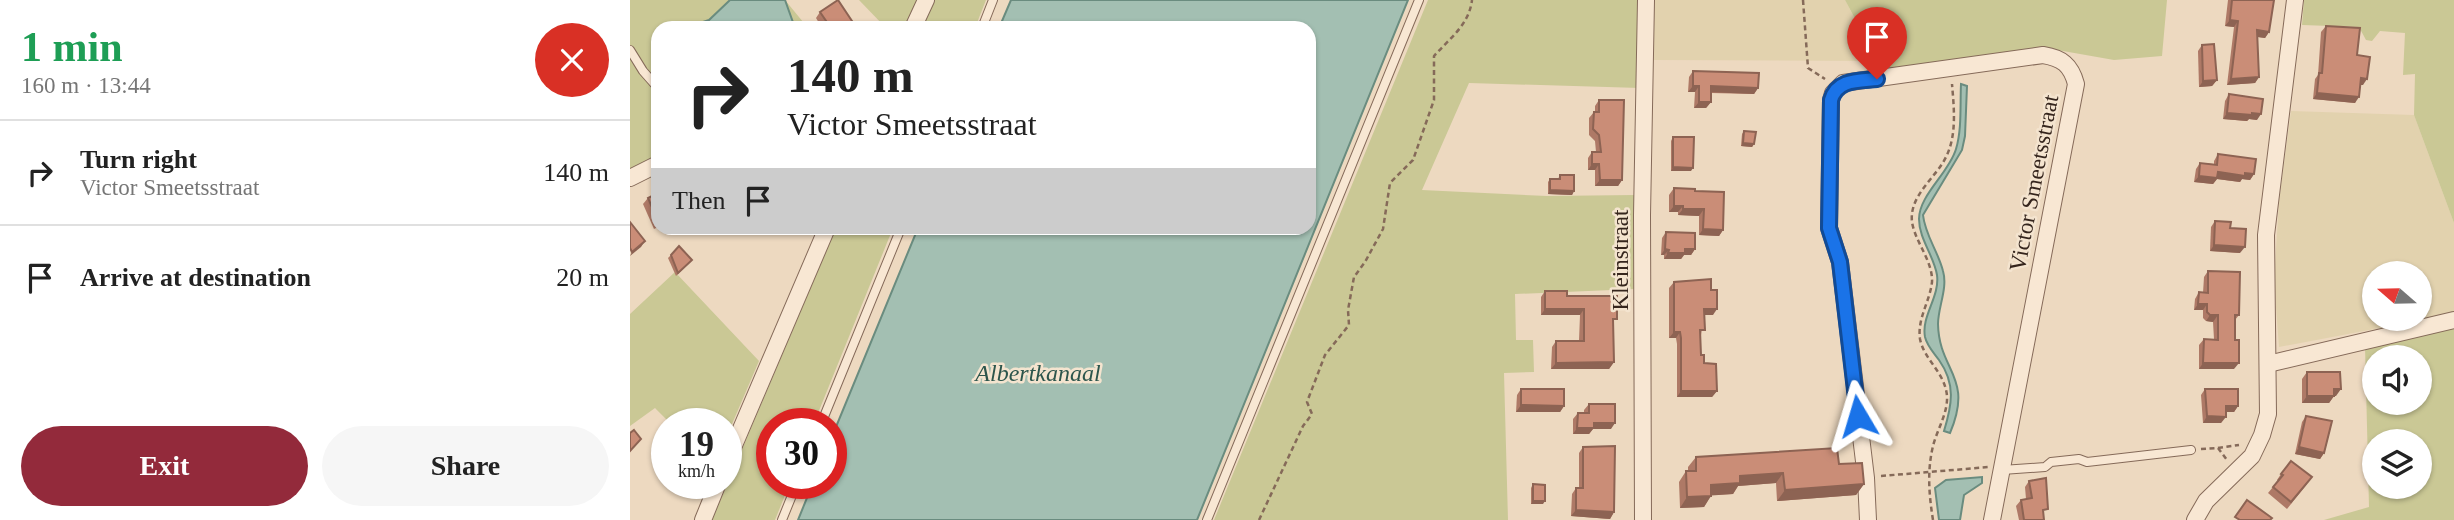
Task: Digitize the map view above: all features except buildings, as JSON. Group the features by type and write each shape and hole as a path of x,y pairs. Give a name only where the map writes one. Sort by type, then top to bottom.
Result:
{"street":[{"path":"916,21 926,0"},
{"name":"Kleinstraat","path":"1643,520 1642,215 1646,0"},
{"path":"2195,520 2206,501 2252,456 2268,414 2266,235 2295,0"},
{"name":"Victor Smeetsstraat","path":"1838,87 1852,82 2043,55 2064,61 2073,72 2077,85 1995,468 1992,520"},
{"path":"1838,87 1831,100 1829,228 1840,262 1866,478 1868,520"},
{"path":"630,177 651,167"},
{"path":"742,427 824,235"},
{"path":"2268,364 2454,320"},
{"path":"702,520 711,499"}],"lane":[{"path":"985,21 993,0"},
{"path":"1208,520 1419,0"},
{"path":"630,50 651,80"},
{"path":"828,408 898,235"},
{"path":"1995,468 2045,467 2052,462 2078,458 2087,462 2191,450"},
{"path":"782,520 791,499"}],"path":[{"path":"1259,520 1303,426 1312,414 1307,402 1325,355 1349,325 1348,310 1354,277 1383,229 1390,183 1413,160 1434,100 1434,56 1471,14 1472,0"},
{"path":"1803,0 1808,68 1838,87"},
{"path":"1933,520 1928,488 1932,450 1947,408 1947,395 1944,378 1920,341 1920,325 1932,280 1912,221 1915,203 1946,158 1952,140 1955,110 1950,70"},
{"path":"2191,450 2259,443"},
{"path":"2218,448 2234,472"},
{"path":"1866,478 1995,468"}],"shaded area":[{"path":"630,0 785,0 802,21 651,21 651,171 630,180"},
{"path":"859,0 918,0 908,21 879,21"},
{"path":"933,0 986,0 978,21 924,21"},
{"path":"1428,0 1640,0 1640,88 1469,83 1422,190 1547,196 1635,195 1635,289 1515,294 1516,340 1533,340 1534,372 1504,373 1508,520 1214,520"},
{"path":"1654,0 1845,0 1872,50 1871,61 1653,60"},
{"path":"1845,0 2167,0 2162,56 2114,60 2046,48 1873,73 1872,50"},
{"path":"2304,0 2454,0 2454,223 2414,115 2415,74 2403,75 2405,33 2380,31 2372,41 2366,40 2359,27 2302,25"},
{"path":"2291,111 2414,115 2454,223 2454,314 2432,318 2432,261 2362,261 2364,331 2279,347 2274,281 2279,201"},
{"path":"833,235 890,235 820,408 760,408"},
{"path":"675,272 759,361 739,408 651,408 651,411 630,426 630,314"},
{"path":"2454,325 2454,520 2324,520 2369,507 2369,499 2432,499 2432,429 2367,429 2367,415 2432,415 2432,345 2369,345"},
{"path":"756,416 756,499 784,499 775,520 712,520 721,499 742,499 742,449"}],"water":[{"path":"730,0 785,0 792,21 706,21"},
{"name":"Albertkanaal","path":"1011,0 1408,0 1316,227 1316,21 1002,21"},
{"path":"1961,84 1967,86 1962,150 1923,215 1944,277 1938,324 1940,340 1957,386 1958,399 1950,433 1944,431 1951,395 1948,378 1925,337 1924,329 1936,291 1937,275 1921,234 1919,219 1924,201 1956,149 1960,125"},
{"name":"Albertkanaal","path":"915,235 1313,235 1197,520 798,520 807,499 847,499 847,408 844,408"},
{"path":"1982,477 1982,483 1964,495 1960,520 1939,520 1935,488 1946,480"}],"route":[{"path":"1858,416 1840,262 1829,228 1831,100 1833,93 1843,83 1877,79"}]}
